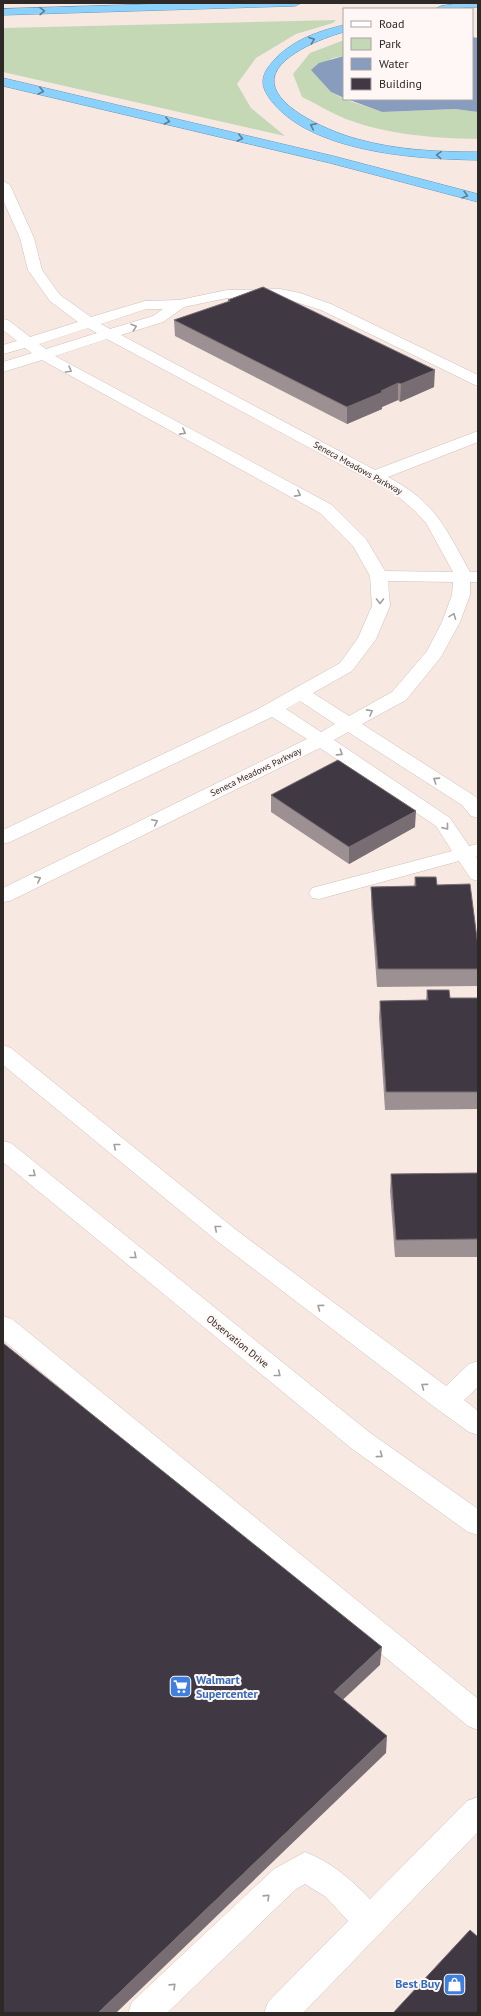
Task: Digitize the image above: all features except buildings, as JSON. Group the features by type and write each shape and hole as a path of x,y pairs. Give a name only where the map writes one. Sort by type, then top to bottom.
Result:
{"highway":[{"path":"3,12 295,3"},
{"path":"448,8 478,4"},
{"path":"343,28 298,45 280,58 270,73 268,83 272,94 286,109 310,125 336,136 372,146 429,155 478,156"},
{"path":"3,82 333,160 478,198"},
{"path":"333,160 423,177 470,183"}],"street":[{"name":"Seneca Meadows Parkway","path":"3,185 27,238 35,270 54,298 88,322 110,335 400,490 420,507 433,522 462,572 470,577 461,595 451,622 435,653 399,696 321,740 3,896"},
{"path":"3,350 26,341 145,305 179,304 227,294 266,293 295,296 326,307 478,381"},
{"path":"3,367 158,319 179,304"},
{"path":"3,323 44,355 68,370 326,509 360,543 379,576 381,606 367,639 346,667 272,708 3,838"},
{"path":"375,476 478,436"},
{"path":"379,576 470,577"},
{"path":"300,693 469,801 478,812"},
{"path":"272,708 443,822 472,852 478,875"},
{"path":"319,893 472,852"},
{"path":"3,1053 226,1235 478,1425"},
{"name":"Observation Drive","path":"3,1149 360,1440 478,1524"},
{"path":"3,1326 478,1717"},
{"path":"446,1402 478,1371"},
{"path":"280,2013 478,1811"},
{"path":"144,2013 285,1880 305,1867 337,1886 370,1921"}],"green space":[{"path":"336,20 333,23 296,34 256,58 237,84 251,108 285,136 3,72 3,28"},
{"path":"343,40 343,56 333,58 312,70 331,92 343,98 343,100 382,112 455,109 478,112 478,139 411,135 378,129 335,114 302,97 293,74 310,53"}],"water":[{"path":"473,37 478,38 478,112 455,109 382,112 350,100 473,100"},
{"path":"343,56 343,98 331,92 311,70 319,63"}],"place":[{"name":"Walmart Supercenter","path":"180,1687"},
{"name":"Best Buy","path":"455,1984"}]}
